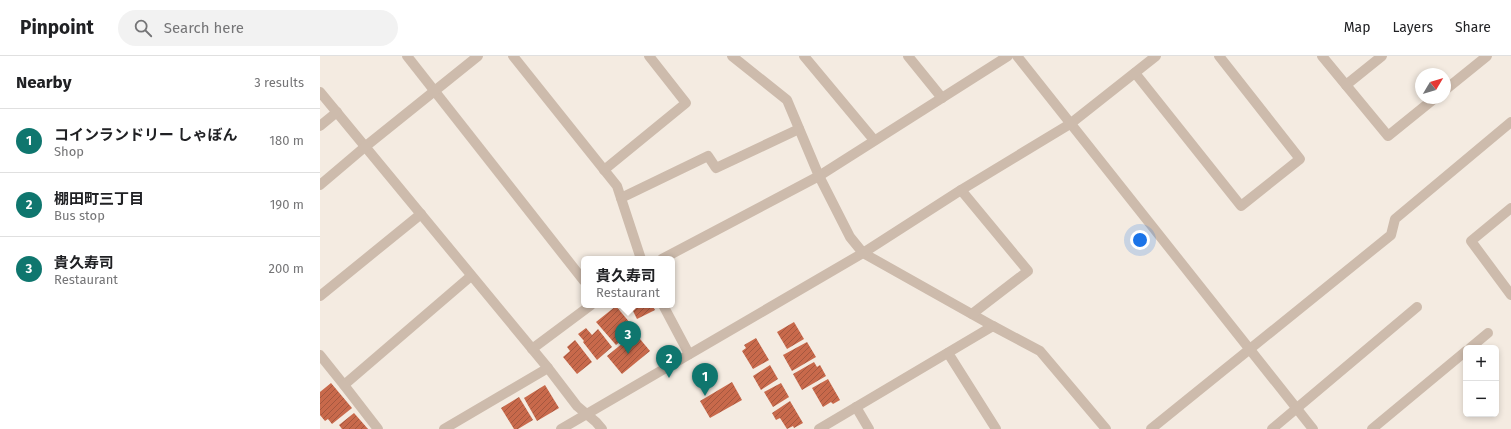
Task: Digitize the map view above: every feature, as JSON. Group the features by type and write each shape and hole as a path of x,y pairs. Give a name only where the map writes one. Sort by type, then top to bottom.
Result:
{"street":[{"path":"407,56 436,90 581,276"},
{"path":"320,185 478,56"},
{"path":"513,56 617,186 640,256"},
{"path":"604,170 686,103 649,56"},
{"path":"732,56 787,100 819,176 850,237 863,253 1040,351 1106,429"},
{"path":"804,56 874,140"},
{"path":"908,56 942,98"},
{"path":"668,256 819,176 1008,56"},
{"path":"1017,56 1313,429"},
{"path":"561,429 863,253 961,190 1070,124 1156,56"},
{"path":"1135,73 1241,206 1300,159 1219,56"},
{"path":"1322,56 1388,136 1428,104"},
{"path":"1346,85 1382,56"},
{"path":"1451,85 1487,56"},
{"path":"320,92 548,368 577,406 602,429"},
{"path":"320,126 337,112"},
{"path":"1151,429 1391,235 1395,219 1511,122"},
{"path":"621,198 708,156 716,168 799,130"},
{"path":"961,190 1028,271 972,314"},
{"path":"1511,208 1471,241 1511,295"},
{"path":"320,296 421,214"},
{"path":"344,385 471,276"},
{"path":"1272,429 1417,307"},
{"path":"532,349 587,308"},
{"path":"665,308 689,354"},
{"path":"819,429 993,326"},
{"path":"1474,345 1488,333"},
{"path":"948,353 996,429"},
{"path":"1372,429 1463,353"},
{"path":"320,355 378,429"},
{"path":"444,429 548,368"},
{"path":"856,408 869,429"}],"building":[{"path":"614,308 618,308 635,329 616,345 596,322"},
{"path":"632,308 654,308 655,310 637,319"},
{"path":"794,322 804,339 787,349 777,332"},
{"path":"586,328 592,335 598,329 612,347 597,360 578,334"},
{"path":"635,333 650,351 622,374 607,356"},
{"path":"756,338 769,360 753,369 742,351 746,348 744,345"},
{"path":"575,340 592,362 577,374 563,357 570,351 567,347"},
{"path":"807,342 816,357 792,371 783,355"},
{"path":"814,362 817,367 820,365 826,376 802,390 793,374"},
{"path":"770,365 778,379 761,390 753,376"},
{"path":"828,379 840,400 833,404 831,402 823,407 812,388"},
{"path":"732,382 742,400 710,418 700,401"},
{"path":"331,383 352,408 332,424 328,419 325,421 320,415 320,392"},
{"path":"781,383 789,397 773,407 764,392"},
{"path":"545,385 559,408 537,421 524,398"},
{"path":"519,397 533,420 518,429 514,429 501,408"},
{"path":"790,401 803,423 794,428 793,426 787,429 780,418 776,420 772,413"},
{"path":"354,413 368,429 342,429 339,425"}],"place":[{"name":"貴久寿司","path":"628,354"},
{"name":"棚田町三丁目","path":"669,378"},
{"name":"コインランドリー しゃぼん","path":"705,396"}]}
